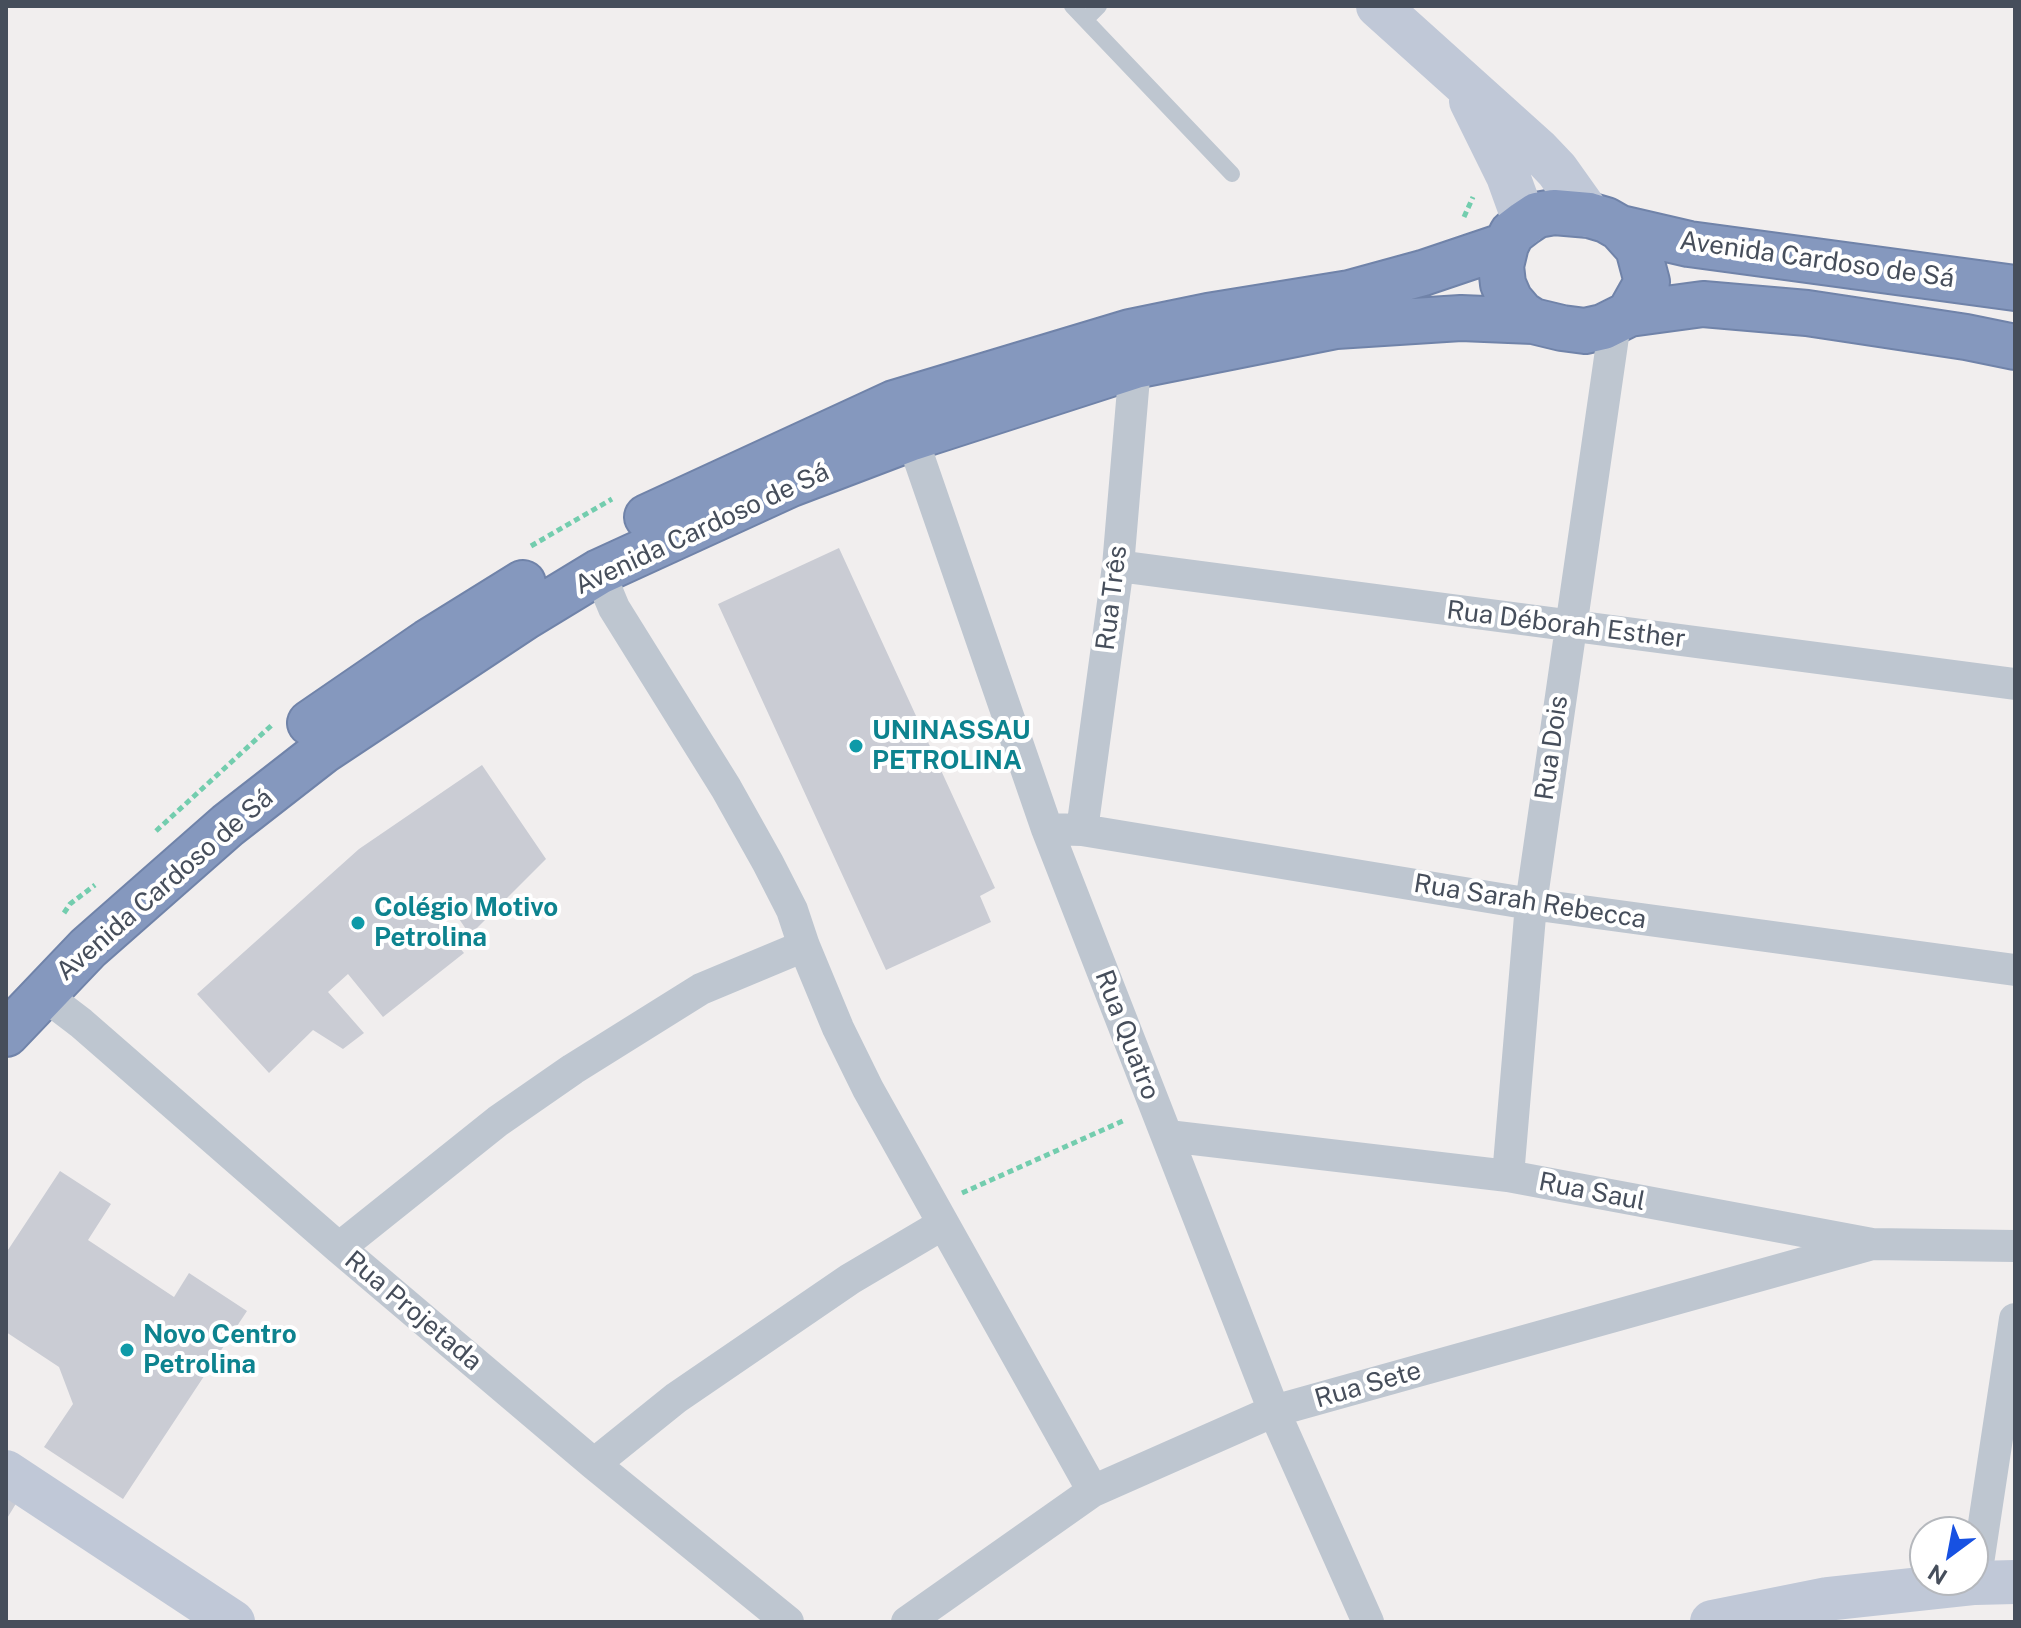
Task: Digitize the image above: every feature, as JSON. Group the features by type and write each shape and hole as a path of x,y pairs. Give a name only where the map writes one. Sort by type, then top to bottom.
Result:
{"highway":[{"path":"1554,212 1604,221 1638,248 1647,282 1622,318 1585,331 1533,321 1516,307 1503,284 1501,266 1515,234 1537,215 1554,212"},
{"name":"Avenida Cardoso de Sá","path":"1604,221 1689,244 2015,288"},
{"name":"Avenida Cardoso de Sá","path":"6,1034 24,1002 79,928 308,724 428,642 575,550 894,403 1130,332 1350,293 1423,273 1515,234"},
{"name":"Avenida Cardoso de Sá","path":"1622,318 1703,304 1807,313 2015,347"},
{"name":"Avenida Cardoso de Sá","path":"24,1002 228,825 323,751 525,617 599,572 791,484 912,438 1135,366 1336,326 1461,318 1533,321"}],"main road":[{"path":"1378,6 1557,170 1604,221"},
{"path":"1464,85 1508,176 1515,234"},
{"path":"6,1472 233,1622"},
{"path":"1712,1622 1827,1599 1995,1582"}],"street":[{"name":"Rua Dois","path":"1508,1176 1531,904 1569,625 1622,318"},
{"name":"Rua Três","path":"1082,830 1118,566 1135,366"},
{"name":"Rua Quatro","path":"912,438 1047,829 1274,1411 1368,1622"},
{"name":"Rua Déborah Esther","path":"1118,566 2015,684"},
{"path":"599,572 614,608 726,788 768,863 792,910 838,1028 868,1089 1093,1491"},
{"name":"Rua Sarah Rebecca","path":"1047,829 1082,830 1531,904 2015,970"},
{"path":"339,1248 498,1121 573,1069 701,989 804,946"},
{"name":"Rua Projetada","path":"24,1002 81,1023 339,1248 594,1464 788,1622"},
{"name":"Rua Saul","path":"1168,1136 1508,1176 1872,1244 2015,1246"},
{"path":"594,1464 676,1398 938,1215"},
{"name":"Rua Sete","path":"907,1622 1093,1491 1274,1411 1872,1244"},
{"path":"1995,1582 2015,1319"}],"lane":[{"path":"1072,6 1232,174"},
{"path":"1086,19 1099,6"}],"path":[{"path":"938,1215 1155,1106"}],"building":[{"name":"UNINASSAU PETROLINA","path":"839,548 995,888 980,896 991,922 886,970 718,604"},
{"name":"Colégio Motivo Petrolina","path":"482,765 546,859 470,935 444,897 429,911 464,953 383,1017 348,974 328,992 364,1033 343,1049 313,1030 269,1073 197,994 359,849"},
{"name":"Novo Centro Petrolina","path":"60,1171 111,1204 88,1240 174,1297 189,1273 247,1311 123,1499 44,1447 73,1404 59,1367 6,1332 6,1253"},
{"path":"6,1495 17,1502 6,1520"}],"place":[{"name":"UNINASSAU PETROLINA","path":"856,746"},
{"name":"Colégio Motivo Petrolina","path":"358,923"},
{"name":"Novo Centro Petrolina","path":"127,1350"}]}
